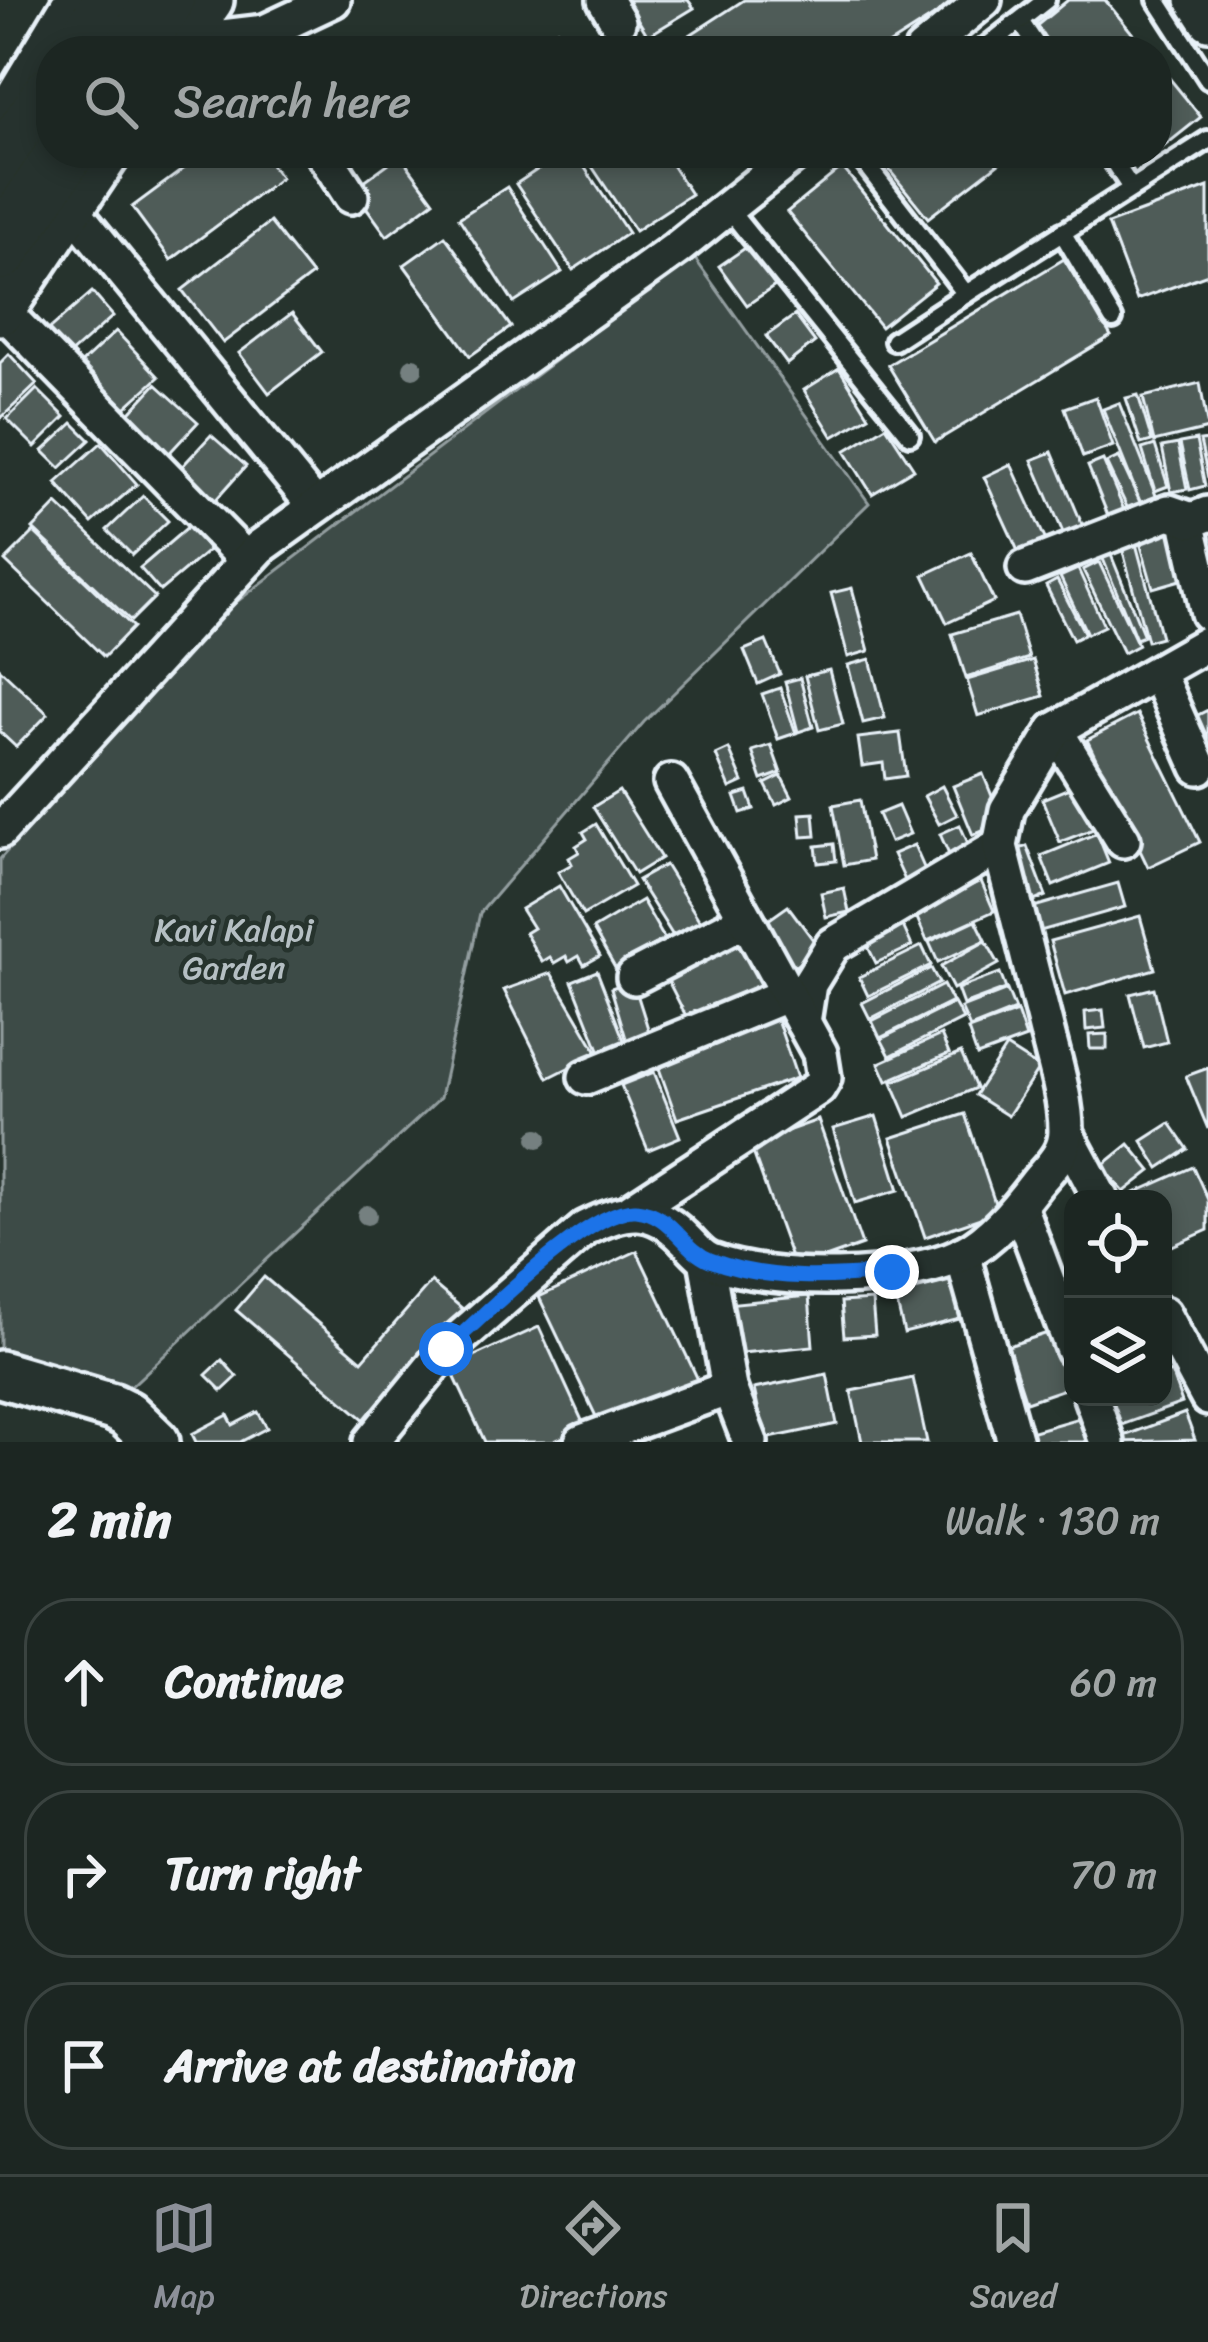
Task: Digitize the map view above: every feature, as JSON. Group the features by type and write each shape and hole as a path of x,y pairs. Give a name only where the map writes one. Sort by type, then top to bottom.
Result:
{"highway":[{"path":"90,36 114,0"},
{"path":"0,251 34,169"}],"street":[{"path":"69,36 78,0"},
{"path":"163,36 210,0"},
{"path":"266,36 333,0"},
{"path":"940,36 983,0"},
{"path":"1192,0 1208,22"},
{"path":"332,168 351,196"},
{"path":"0,831 247,560 315,506 676,249 776,168"},
{"path":"34,169 1,311 247,560"},
{"path":"34,169 315,506"},
{"path":"1024,568 1168,512 1200,517"},
{"path":"1200,517 1189,530 1208,613"},
{"path":"1096,1190 1066,1135 1056,1069 1000,846 1007,811 1055,730 1208,643"},
{"path":"1158,674 1199,766"},
{"path":"1055,730 1124,840"},
{"path":"371,1442 446,1349 586,1228 632,1210 818,1088 824,1078 824,1066 671,782"},
{"path":"586,1077 794,1008 833,945 1000,846"},
{"path":"634,977 744,920"},
{"path":"632,1210 653,1214 673,1226 706,1259 765,1274 892,1272 962,1254 999,1227 1059,1158 1066,1135"},
{"path":"1019,1206 1064,1326"},
{"path":"962,1254 1015,1442"},
{"path":"706,1259 729,1388 750,1442"},
{"path":"1172,1329 1205,1386"},
{"path":"0,1373 113,1407 156,1442"},
{"path":"582,1442 729,1388"},
{"path":"0,1402 156,1442"},
{"path":"1093,1406 1107,1442"}],"lane":[{"path":"1000,36 1046,0"},
{"path":"1157,0 1208,79"},
{"path":"1020,21 1030,36"},
{"path":"1172,162 1208,140"},
{"path":"868,168 966,294"},
{"path":"1118,168 1131,188"},
{"path":"894,341 1163,168"},
{"path":"726,206 910,435"},
{"path":"1062,232 1113,320"}],"green space":[{"name":"Kavi Kalapi Garden","path":"693,256 869,503 644,722 480,913 440,1098 126,1391 0,1350 0,859 210,622"}],"building":[{"path":"626,0 688,0 694,8 648,36"},
{"path":"744,0 959,0 903,36 688,36"},
{"path":"1068,0 1105,0 1135,36 1042,36 1035,27"},
{"path":"1172,81 1201,117 1172,140"},
{"path":"185,168 273,168 281,178 171,260 132,207"},
{"path":"382,168 410,168 434,201 387,236 353,189"},
{"path":"540,168 585,168 628,233 573,270 516,184"},
{"path":"593,168 674,168 691,194 635,231"},
{"path":"843,168 936,283 881,327 787,212"},
{"path":"888,168 993,168 928,218"},
{"path":"507,187 562,272 514,303 459,218"},
{"path":"1208,187 1208,274 1137,300 1108,224"},
{"path":"270,222 312,275 223,343 182,290"},
{"path":"445,236 511,327 470,356 404,265"},
{"path":"748,246 775,286 747,305 719,266"},
{"path":"1064,259 1111,336 935,442 888,365"},
{"path":"92,292 113,316 60,363 38,339"},
{"path":"292,313 322,352 269,393 239,353"},
{"path":"795,315 815,342 787,364 766,336"},
{"path":"116,331 159,377 116,416 73,371"},
{"path":"9,354 37,384 0,419 0,363"},
{"path":"839,368 869,416 833,437 804,390"},
{"path":"1200,383 1208,429 1154,442 1143,397"},
{"path":"156,384 198,422 162,461 120,423"},
{"path":"37,389 65,417 35,447 7,419"},
{"path":"1138,395 1152,441 1141,444 1126,398"},
{"path":"1096,397 1113,446 1083,457 1065,408"},
{"path":"1119,403 1157,498 1141,504 1103,409"},
{"path":"73,423 90,440 60,468 43,451"},
{"path":"886,426 914,469 872,494 845,451"},
{"path":"211,435 246,466 212,504 177,472"},
{"path":"1196,440 1205,486 1190,490 1180,443"},
{"path":"1208,440 1208,478 1200,441"},
{"path":"101,443 137,484 92,523 56,483"},
{"path":"1178,444 1187,489 1171,492 1162,447"},
{"path":"1155,445 1168,486 1155,491 1142,449"},
{"path":"1052,452 1089,541 1070,549 1032,460"},
{"path":"1119,457 1147,517 1134,522 1106,463"},
{"path":"1103,460 1129,522 1113,528 1088,466"},
{"path":"1011,464 1051,552 1024,564 984,477"},
{"path":"143,496 168,521 132,555 107,530"},
{"path":"57,504 155,597 131,621 33,529"},
{"path":"1172,522 1188,578 1153,588 1137,532"},
{"path":"189,526 209,550 160,591 140,568"},
{"path":"34,532 133,627 104,657 5,561"},
{"path":"1135,540 1161,637 1147,641 1121,544"},
{"path":"1109,550 1144,636 1136,639 1101,554"},
{"path":"971,553 994,601 947,623 924,575"},
{"path":"1099,562 1138,645 1123,653 1083,570"},
{"path":"1078,569 1104,626 1087,634 1060,577"},
{"path":"1057,580 1085,634 1073,640 1046,586"},
{"path":"852,588 869,651 848,657 831,593"},
{"path":"1016,615 1029,658 966,678 952,634"},
{"path":"766,641 780,674 758,684 744,650"},
{"path":"870,659 885,718 863,723 848,665"},
{"path":"1033,660 1044,696 978,716 967,680"},
{"path":"0,669 48,714 16,747 0,732"},
{"path":"829,670 843,724 819,730 805,676"},
{"path":"800,678 813,727 798,732 785,682"},
{"path":"780,688 796,733 778,739 762,694"},
{"path":"1208,710 1208,768 1188,720"},
{"path":"1137,714 1200,842 1148,867 1087,740"},
{"path":"900,733 906,776 885,779 883,763 862,766 858,738"},
{"path":"771,745 781,773 762,780 752,751"},
{"path":"729,749 743,782 730,788 716,755"},
{"path":"983,774 1003,823 973,835 953,786"},
{"path":"781,776 792,797 776,805 765,784"},
{"path":"1079,784 1096,828 1060,842 1042,799"},
{"path":"942,786 957,815 939,824 924,796"},
{"path":"619,791 661,858 635,874 593,807"},
{"path":"748,792 754,809 741,813 735,796"},
{"path":"860,800 871,860 844,865 833,805"},
{"path":"898,806 910,834 890,842 878,814"},
{"path":"814,813 816,836 802,837 800,814"},
{"path":"596,824 633,886 583,915 558,872 572,864 569,858 579,852 576,846 587,839 583,832"},
{"path":"960,825 974,857 954,866 940,834"},
{"path":"1097,833 1109,863 1053,886 1041,856"},
{"path":"834,844 836,861 818,863 816,846"},
{"path":"914,845 929,879 909,889 893,854"},
{"path":"1027,846 1046,896 1027,904 1007,854"},
{"path":"665,865 706,931 680,947 638,880"},
{"path":"981,881 994,911 927,941 914,911"},
{"path":"1118,883 1125,907 1030,934 1023,910"},
{"path":"559,886 600,956 584,965 579,956 569,962 566,956 554,963 550,957 542,962 525,933 533,928 521,909"},
{"path":"844,888 849,912 826,917 821,893"},
{"path":"642,900 669,947 619,975 593,929"},
{"path":"788,906 820,949 785,973 754,930"},
{"path":"1140,916 1155,969 1065,995 1050,941"},
{"path":"976,920 986,940 938,962 929,942"},
{"path":"903,926 912,946 876,963 866,943"},
{"path":"737,934 764,990 691,1026 663,971"},
{"path":"986,941 999,964 953,989 941,966"},
{"path":"922,946 931,965 868,996 859,977"},
{"path":"931,968 939,983 870,1019 862,1003"},
{"path":"597,971 625,1043 600,1052 572,981"},
{"path":"551,973 598,1053 548,1078 504,990"},
{"path":"1000,973 1006,989 963,1005 957,989"},
{"path":"633,981 651,1038 628,1045 611,988"},
{"path":"943,985 952,1002 880,1038 872,1021"},
{"path":"1154,988 1167,1042 1144,1048 1130,994"},
{"path":"1007,990 1015,1010 970,1028 961,1008"},
{"path":"954,1003 963,1019 890,1056 881,1039"},
{"path":"1103,1010 1105,1028 1086,1030 1085,1012"},
{"path":"1017,1012 1026,1038 977,1056 968,1030"},
{"path":"777,1019 797,1078 677,1119 656,1060"},
{"path":"1107,1034 1107,1049 1090,1049 1089,1035"},
{"path":"941,1035 949,1054 887,1081 879,1063"},
{"path":"1006,1047 1039,1068 1008,1116 975,1095"},
{"path":"961,1053 976,1088 907,1117 892,1082"},
{"path":"1208,1068 1208,1129 1186,1076"},
{"path":"654,1072 680,1137 648,1150 621,1085"},
{"path":"965,1114 998,1212 925,1237 891,1138"},
{"path":"876,1116 899,1190 855,1203 833,1129"},
{"path":"818,1120 862,1245 795,1269 750,1144"},
{"path":"1170,1123 1188,1149 1159,1168 1142,1141"},
{"path":"1129,1144 1151,1171 1122,1190 1102,1166"},
{"path":"1193,1167 1208,1200 1208,1230 1172,1246 1172,1190 1141,1190"},
{"path":"637,1251 701,1386 601,1427 539,1297"},
{"path":"264,1277 362,1361 431,1282 464,1310 367,1422 236,1310"},
{"path":"966,1277 976,1315 904,1333 895,1295"},
{"path":"809,1296 813,1346 731,1354 726,1304"},
{"path":"872,1300 875,1335 844,1337 841,1302"},
{"path":"539,1327 585,1427 552,1442 485,1442 450,1367"},
{"path":"1054,1331 1064,1360 1064,1389 1026,1402 1008,1346"},
{"path":"222,1360 237,1377 222,1391 206,1375"},
{"path":"827,1374 837,1424 765,1439 754,1389"},
{"path":"1172,1375 1182,1403 1110,1429 1104,1406 1172,1406"},
{"path":"913,1378 927,1442 862,1442 851,1391"},
{"path":"258,1412 267,1428 240,1442 196,1442 192,1434 228,1415 233,1425"},
{"path":"1185,1413 1195,1440 1117,1442 1116,1439"},
{"path":"1082,1417 1089,1442 1033,1442 1030,1432"}],"route":[{"path":"446,1349 586,1228 632,1210 653,1214 673,1226 706,1259 765,1274 892,1272"}]}
